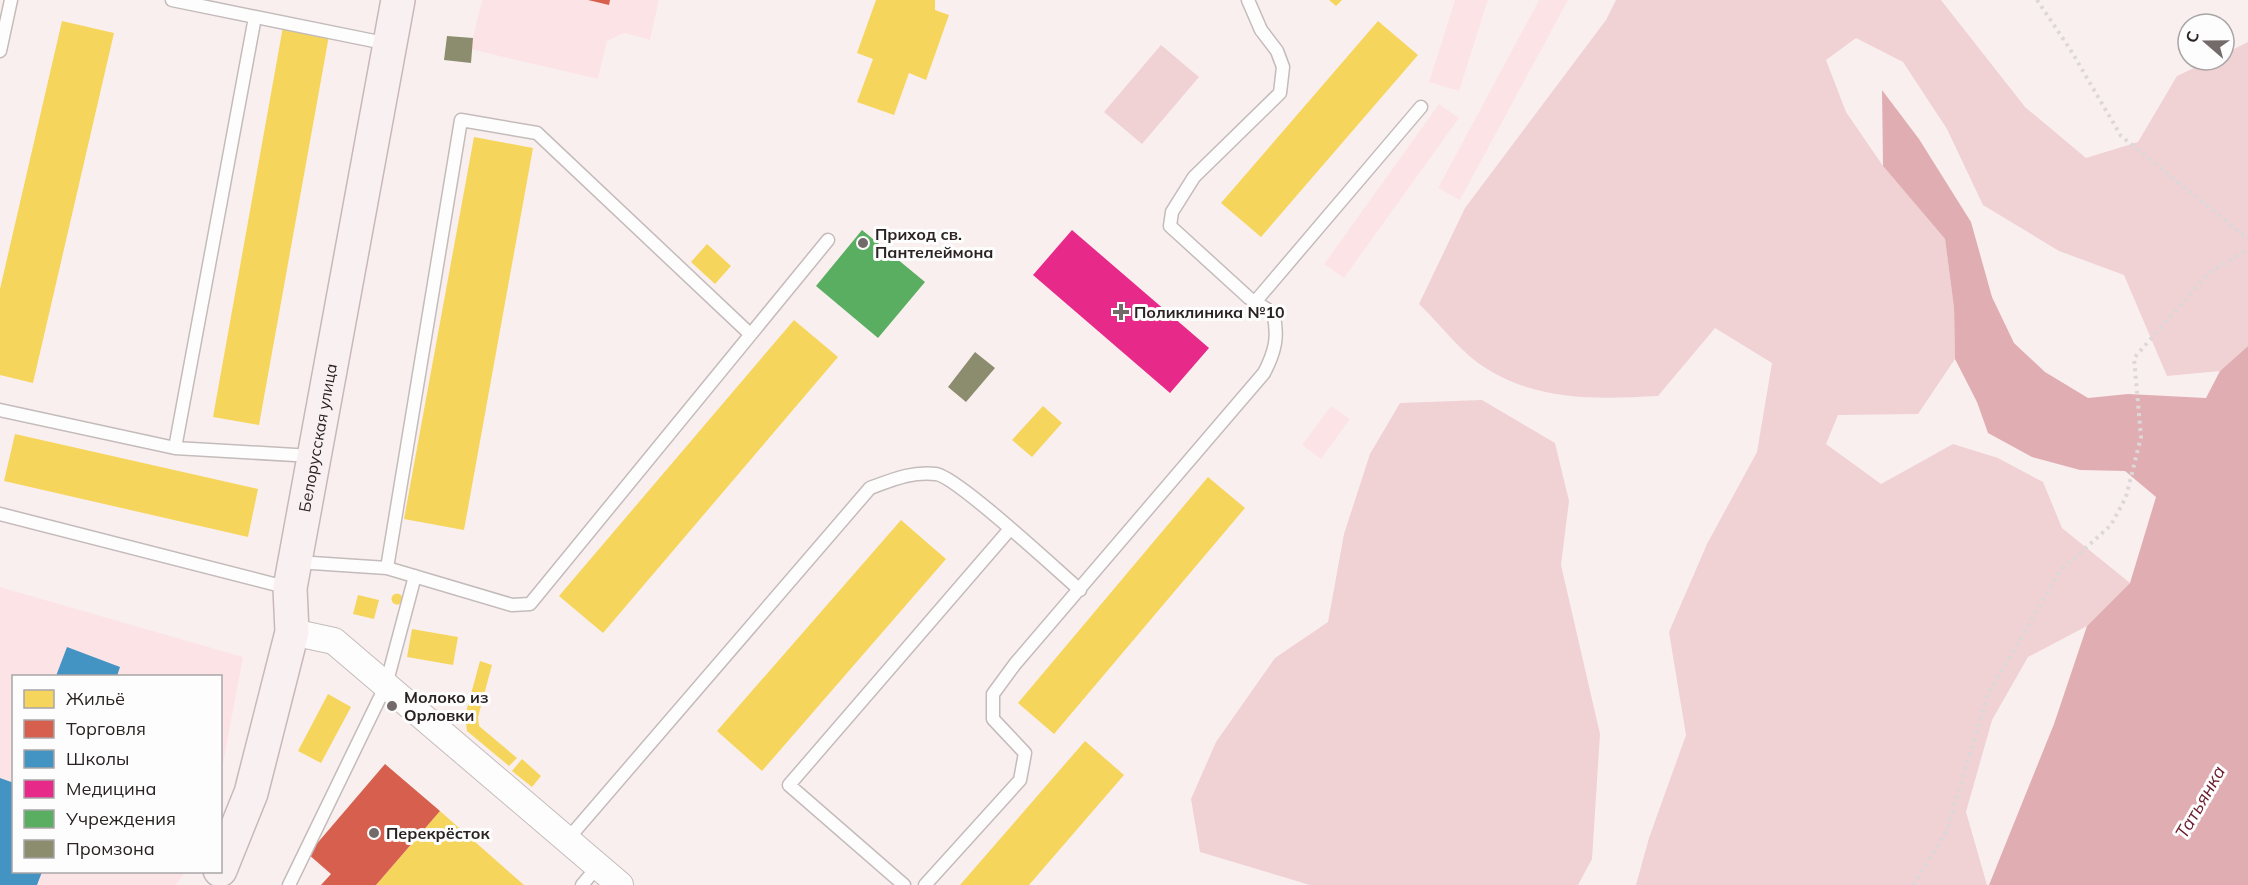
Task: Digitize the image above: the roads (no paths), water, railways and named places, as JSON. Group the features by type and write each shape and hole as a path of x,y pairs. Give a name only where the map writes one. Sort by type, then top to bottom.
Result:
{"main road":[{"name":"Белорусская улица","path":"222,866 252,793 292,633 293,575 398,0"}],"street":[{"path":"292,633 334,641 567,840 590,876 620,885"}],"lane":[{"path":"0,51 11,0"},
{"path":"172,0 390,44"},
{"path":"925,885 1020,780 1025,753 993,719 993,694 1015,664 1264,373 1273,356 1278,331 1273,313 1255,302 1170,226 1172,212 1194,177 1280,93 1284,67 1277,51 1261,30 1249,0"},
{"path":"175,448 255,17"},
{"path":"1255,302 1421,107"},
{"path":"387,568 461,120 537,133 750,334"},
{"path":"0,514 293,575 387,568 512,605 531,604 828,240"},
{"path":"0,410 175,448 313,456"},
{"path":"567,840 870,488 910,474 939,474 969,493 1080,590"},
{"path":"904,885 789,784 1010,529"},
{"path":"289,885 386,685 415,576"}],"water":[{"name":"Татьянка","path":"1882,90 1919,139 1971,222 1992,297 2014,343 2045,372 2088,398 2128,394 2206,398 2220,371 2248,346 2248,885 1989,885 2054,724 2087,626 2130,583 2156,497 2125,471 2080,470 2032,457 1988,433 1977,402 1955,359 1954,308 1945,239 1883,166"}],"place":[{"name":"Приход св. Пантелеймона","path":"863,243"},
{"name":"Поликлиника №10","path":"1121,312"},
{"name":"Молоко из Орловки","path":"392,706"},
{"name":"Перекрёсток","path":"374,833"}]}
